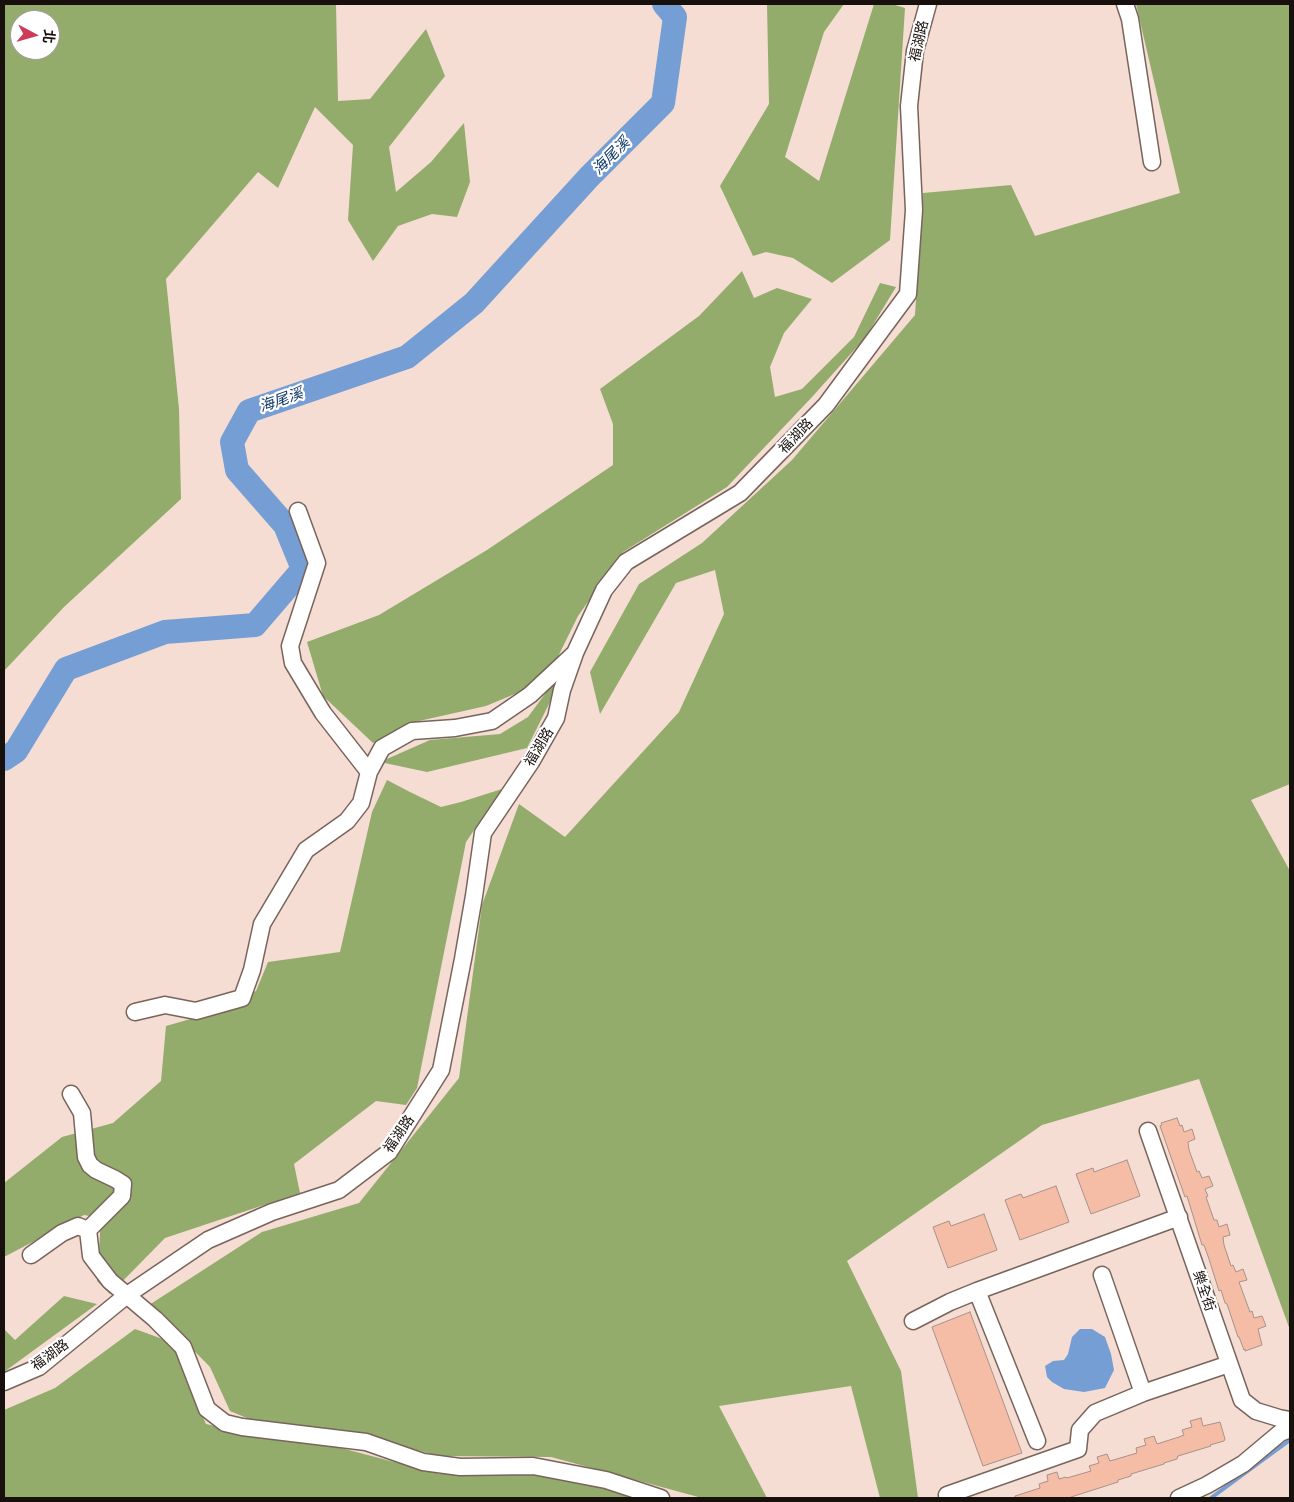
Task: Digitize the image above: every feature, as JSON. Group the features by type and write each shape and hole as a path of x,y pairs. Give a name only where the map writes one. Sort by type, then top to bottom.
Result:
{"street":[{"name":"福湖路","path":"4,1382 39,1367 127,1295 208,1240 272,1212 340,1190 389,1152 441,1070 465,950 482,833 531,762 556,718 562,690 575,653 604,590 626,562 740,494 826,404 908,294 914,210 909,106 915,51 928,4"},
{"path":"1125,4 1130,19 1152,162"},
{"path":"298,511 317,563 290,646 293,664 323,712 369,772"},
{"path":"135,1012 165,1005 196,1011 242,998 252,970 262,924 306,850 347,821 361,803 369,772 382,748 412,731 455,728 492,721 530,695 575,653"},
{"path":"71,1094 82,1113 86,1157 90,1165 123,1184 122,1196 88,1230"},
{"name":"樂全街","path":"1148,1131 1242,1400 1256,1411 1290,1420"},
{"path":"913,1321 977,1291 1179,1217"},
{"path":"31,1254 62,1233 78,1226 88,1230"},
{"path":"88,1230 91,1256 110,1281 155,1319 183,1347 207,1409 225,1422 242,1427 366,1442 423,1462 460,1468 533,1466 606,1480 661,1498"},
{"path":"1102,1275 1143,1393"},
{"path":"977,1291 1037,1441"},
{"path":"947,1495 1078,1449 1080,1430 1095,1413 1143,1393 1229,1364"},
{"path":"1179,1498 1207,1485 1243,1464 1280,1433 1290,1429"}],"green space":[{"path":"4,4 336,4 338,101 370,99 426,29 445,76 389,147 396,192 431,162 464,123 470,182 457,217 432,214 398,226 373,261 348,220 353,145 315,107 278,188 258,172 166,279 179,409 181,499 64,607 4,671"},
{"path":"767,4 844,4 824,32 785,157 819,181 874,4 892,4 905,8 890,240 832,283 793,258 766,252 753,256 720,186 769,104"},
{"path":"1136,4 1290,4 1290,784 1251,800 1290,871 1290,1330 1199,1079 1042,1125 847,1261 901,1371 918,1498 880,1498 851,1386 719,1406 767,1498 702,1498 551,1457 439,1456 352,1433 266,1426 230,1411 210,1367 149,1305 262,1232 359,1203 459,1078 482,905 519,804 565,837 679,712 724,614 715,570 676,583 600,714 590,672 639,584 702,543 792,460 915,315 923,193 1011,185 1035,236 1180,193"},
{"path":"742,271 754,298 777,288 812,299 784,333 770,367 775,397 802,389 854,337 880,283 896,287 865,338 727,487 623,552 578,616 546,681 486,706 419,721 373,743 323,696 307,642 379,615 487,550 613,465 613,424 600,389 699,316"},
{"path":"556,679 551,700 527,748 427,772 380,762 430,740 500,734 528,717"},
{"path":"387,780 441,807 502,789 466,842 417,1088 406,1105 376,1101 294,1164 300,1193 165,1238 110,1294 97,1281 101,1218 84,1215 4,1257 4,1183 62,1137 113,1123 161,1081 166,1026 201,1016 256,991 268,962 340,952 372,812"},
{"path":"64,1296 97,1304 4,1372 4,1329 15,1340"},
{"path":"135,1329 171,1342 206,1424 242,1432 322,1443 440,1474 526,1471 622,1488 644,1498 4,1498 4,1410 55,1388"}],"water":[{"path":"1080,1329 1092,1329 1105,1337 1114,1370 1105,1388 1084,1392 1064,1389 1047,1377 1045,1366 1053,1361 1064,1360 1068,1354 1072,1337"}],"building":[{"path":"1177,1118 1184,1132 1192,1129 1195,1139 1188,1142 1189,1150 1197,1172 1199,1171 1202,1178 1209,1176 1213,1186 1205,1189 1214,1220 1217,1220 1219,1227 1227,1224 1230,1235 1223,1237 1231,1266 1233,1265 1236,1272 1243,1269 1247,1280 1239,1282 1250,1312 1252,1311 1254,1318 1262,1316 1266,1326 1258,1329 1262,1345 1245,1351 1221,1290 1219,1291 1187,1196 1185,1197 1160,1126 1162,1125 1161,1123"},
{"path":"1127,1160 1140,1196 1091,1214 1076,1174 1093,1168 1094,1172"},
{"path":"1056,1186 1069,1222 1020,1240 1005,1200 1021,1194 1023,1198"},
{"path":"984,1214 997,1250 948,1268 933,1227 949,1221 951,1226"},
{"path":"970,1312 1022,1453 983,1466 932,1327"},
{"path":"1201,1418 1203,1426 1220,1422 1224,1441 1178,1456 1177,1459 1164,1464 1131,1474 1131,1476 1118,1480 1118,1482 1068,1498 1015,1498 1015,1496 1040,1488 1039,1484 1048,1481 1047,1475 1057,1472 1059,1479 1091,1471 1089,1466 1099,1463 1097,1457 1107,1454 1110,1461 1137,1453 1136,1448 1146,1445 1144,1439 1154,1436 1157,1444 1184,1435 1182,1430 1192,1427 1190,1421"}],"waterway":[{"name":"海尾溪","path":"4,759 16,751 66,669 165,632 255,625 303,569 285,525 237,470 232,442 249,411 407,357 474,303 589,177 663,103 675,17 664,4"},
{"path":"1211,1498 1290,1440"}]}
